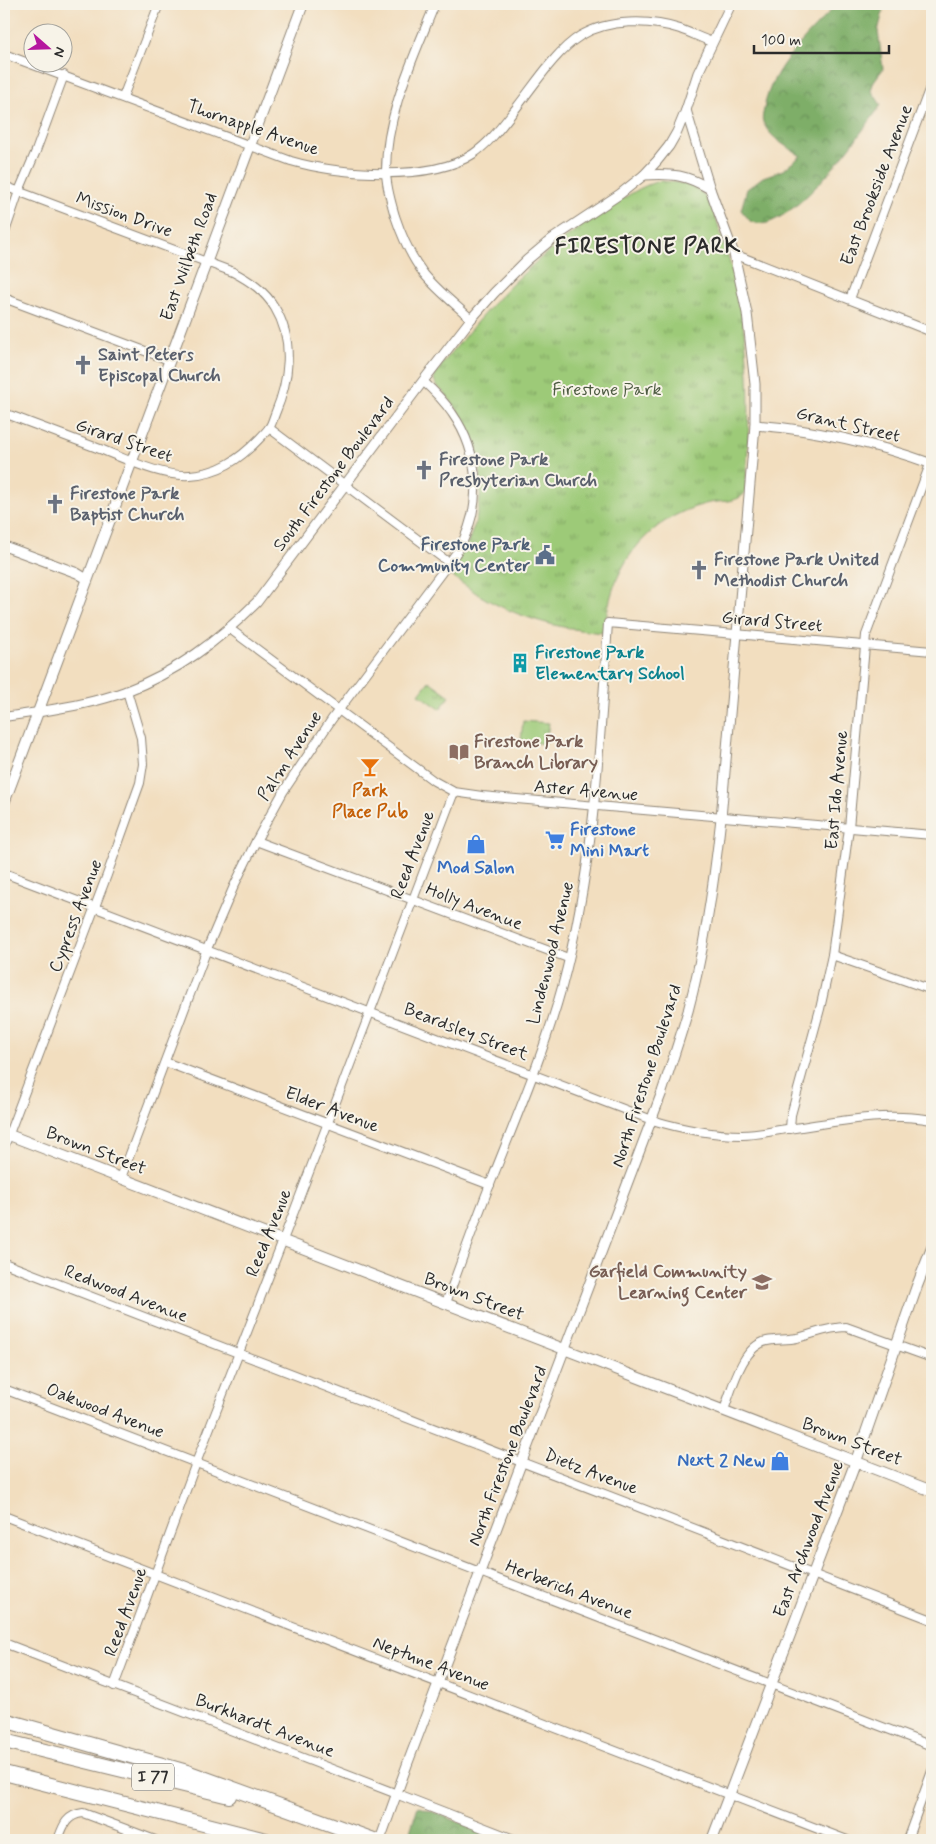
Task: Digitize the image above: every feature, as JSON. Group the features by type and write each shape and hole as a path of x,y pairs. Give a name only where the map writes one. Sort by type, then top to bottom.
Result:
{"highway":[{"path":"4,1720 187,1772 303,1814"},
{"name":"I 77","path":"4,1741 303,1814 374,1840"},
{"name":"I 77","path":"4,1774 266,1840"},
{"path":"4,1782 46,1791 63,1789"}],"main road":[{"name":"East Wilbeth Road","path":"4,803 302,4"},
{"name":"Brown Street","path":"6,1134 446,1302 932,1491"},
{"name":"East Archwood Avenue","path":"712,1840 856,1461 932,1248"}],"street":[{"path":"123,97 160,4"},
{"path":"435,4 397,103 389,137 386,173 391,201 399,227 412,254 434,285 471,319"},
{"name":"South Firestone Boulevard","path":"4,717 76,705 127,691 182,663 230,629 272,584 471,319 505,282 552,239 620,194 644,175 669,146 686,110 693,86 712,42 731,4"},
{"name":"Thornapple Avenue","path":"4,54 304,165 334,171 386,173 434,169 458,162 473,154 496,132 561,52 580,35 598,28 631,23 681,29 712,42"},
{"path":"4,235 19,191 64,76"},
{"name":"East Brookside Avenue","path":"850,299 932,82"},
{"name":"North Firestone Boulevard","path":"380,1840 652,1120 678,1045 696,975 712,897 721,818 755,425 755,384 750,337 734,254 710,189 686,110"},
{"path":"644,175 680,175 695,180 710,189"},
{"name":"Mission Drive","path":"4,186 233,272 260,289 281,321 286,336 288,366 281,401 269,428"},
{"path":"734,254 932,332"},
{"path":"4,298 168,360"},
{"name":"Palm Avenue","path":"121,1178 207,950 234,886 256,841 283,792 339,709 461,545 472,517 475,496 474,466 468,444 458,422 444,402 424,381"},
{"name":"Girard Street","path":"4,413 131,461 176,475 190,475 218,470 242,456 269,428"},
{"name":"Grant Street","path":"755,425 849,438 932,462"},
{"path":"269,428 448,562"},
{"name":"East Ido Avenue","path":"790,1129 791,1115 820,1009 832,955 849,828 865,645 870,625 932,462"},
{"path":"4,546 77,573 87,579"},
{"name":"Girard Street","path":"608,623 932,651"},
{"name":"Lindenwood Avenue","path":"446,1302 533,1074 554,1014 568,958 583,890 594,806 608,623"},
{"name":"Aster Avenue","path":"230,629 434,781 454,792 932,836"},
{"name":"Cypress Avenue","path":"4,1147 6,1134 95,907 140,783 143,764 141,738 127,691"},
{"name":"Reed Avenue","path":"114,1686 196,1462 454,792"},
{"name":"Holly Avenue","path":"256,841 568,958"},
{"name":"Beardsley Street","path":"4,872 652,1120 686,1130 744,1135 876,1116 932,1120"},
{"path":"832,955 932,990"},
{"name":"Elder Avenue","path":"165,1062 490,1185"},
{"name":"Redwood Avenue","path":"4,1263 238,1354"},
{"path":"724,1410 745,1356 753,1346 765,1341 796,1339 833,1327 846,1327 932,1358"},
{"name":"Dietz Avenue","path":"238,1354 932,1620"},
{"name":"Oakwood Avenue","path":"4,1389 196,1462"},
{"name":"Herberich Avenue","path":"196,1462 932,1746"},
{"name":"Neptune Avenue","path":"4,1516 847,1840"},
{"name":"Burkhardt Avenue","path":"4,1643 515,1840"},
{"path":"907,1840 932,1771"},
{"path":"58,1840 64,1824 72,1816 83,1813 155,1840"}],"green space":[{"path":"837,4 885,4 878,31 883,69 874,81 871,90 881,105 845,153 800,203 768,223 751,222 741,210 747,189 763,177 783,170 801,156 775,138 763,122 768,93 774,79 793,52"},
{"name":"Firestone Park","path":"660,181 688,185 703,194 714,213 731,268 744,331 749,395 745,493 737,499 705,504 683,512 664,522 633,551 622,569 613,589 605,633 573,629 540,621 508,610 479,595 447,573 465,548 477,517 481,483 480,466 477,449 471,434 457,409 434,379 441,366 474,325 509,287 547,252 588,221 634,192"},
{"path":"429,681 450,696 440,709 419,694"},
{"path":"523,721 549,723 546,744 521,741"},
{"path":"418,1806 504,1840 421,1840 409,1835"}],"place":[{"name":"Saint Peters Episcopal Church","path":"83,365"},
{"name":"Firestone Park Presbyterian Church","path":"424,470"},
{"name":"Firestone Park Baptist Church","path":"55,504"},
{"name":"Firestone Park Community Center","path":"545,555"},
{"name":"Firestone Park United Methodist Church","path":"699,570"},
{"name":"Firestone Park Elementary School","path":"520,663"},
{"name":"Firestone Park Branch Library","path":"459,752"},
{"name":"Park Place Pub","path":"370,767"},
{"name":"Firestone Mini Mart","path":"555,840"},
{"name":"Mod Salon","path":"476,844"},
{"name":"Garfield Community Learning Center","path":"762,1282"},
{"name":"Next 2 New","path":"780,1461"}],"district":[{"name":"FIRESTONE PARK","path":"648,247"}]}
